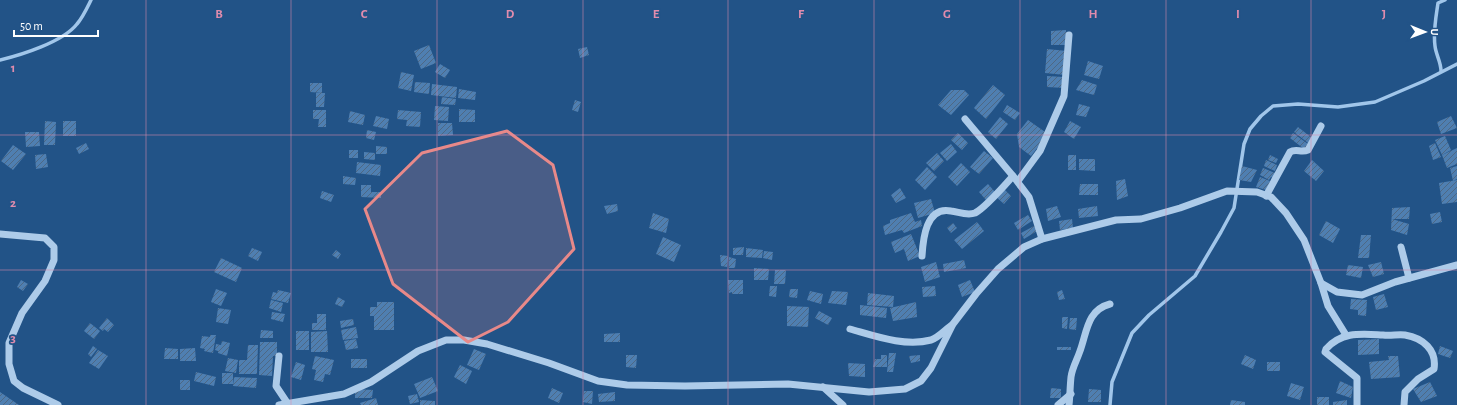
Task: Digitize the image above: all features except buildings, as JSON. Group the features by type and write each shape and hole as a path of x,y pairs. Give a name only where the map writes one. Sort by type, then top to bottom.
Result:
{"street":[{"path":"922,256 923,238 928,223 939,211 943,210 961,214 976,212 1015,178 1040,151 1064,96 1069,35"},
{"path":"965,119 1029,196 1042,239"},
{"path":"1266,196 1290,152 1297,149 1303,151 1308,150 1321,126"},
{"path":"280,405 344,394 371,382 418,351 446,340 464,340 487,344 550,363 598,381 627,385 685,386 788,384 869,392 905,389 921,381 931,368 953,324 998,269 1024,247 1042,239 1116,220 1141,219 1180,208 1227,191 1247,191 1270,197 1286,213 1304,240 1321,283 1328,306 1346,335"},
{"path":"0,234 45,238 54,247 54,260 45,281 22,313 9,343 9,364 14,381 23,388 58,405"},
{"path":"1401,247 1409,278"},
{"path":"1321,283 1337,292 1362,295 1409,278 1457,265"},
{"path":"1069,405 1071,394 1071,377 1090,319 1103,306 1110,304"},
{"path":"850,329 884,339 920,341 932,339 953,324"},
{"path":"1357,405 1357,378 1326,352 1328,346 1346,335 1355,334 1405,335 1421,340 1427,344 1434,357 1434,369 1418,379 1406,392 1404,405"},
{"path":"279,356 276,386 288,404"},
{"path":"822,387 843,405"},
{"path":"1058,405 1071,394"}],"highlighted area":[{"path":"507,131 553,165 574,249 508,322 468,342 393,284 365,209 422,153"}],"waterway":[{"path":"0,60 41,47 62,37 71,31 79,21 91,0"},
{"path":"1441,71 1434,41 1438,3 1445,0"},
{"path":"1110,405 1112,382 1132,333 1149,315 1195,276 1234,208 1244,144 1250,129 1261,116 1273,106 1298,104 1338,107 1375,102 1424,81 1457,64"}]}
